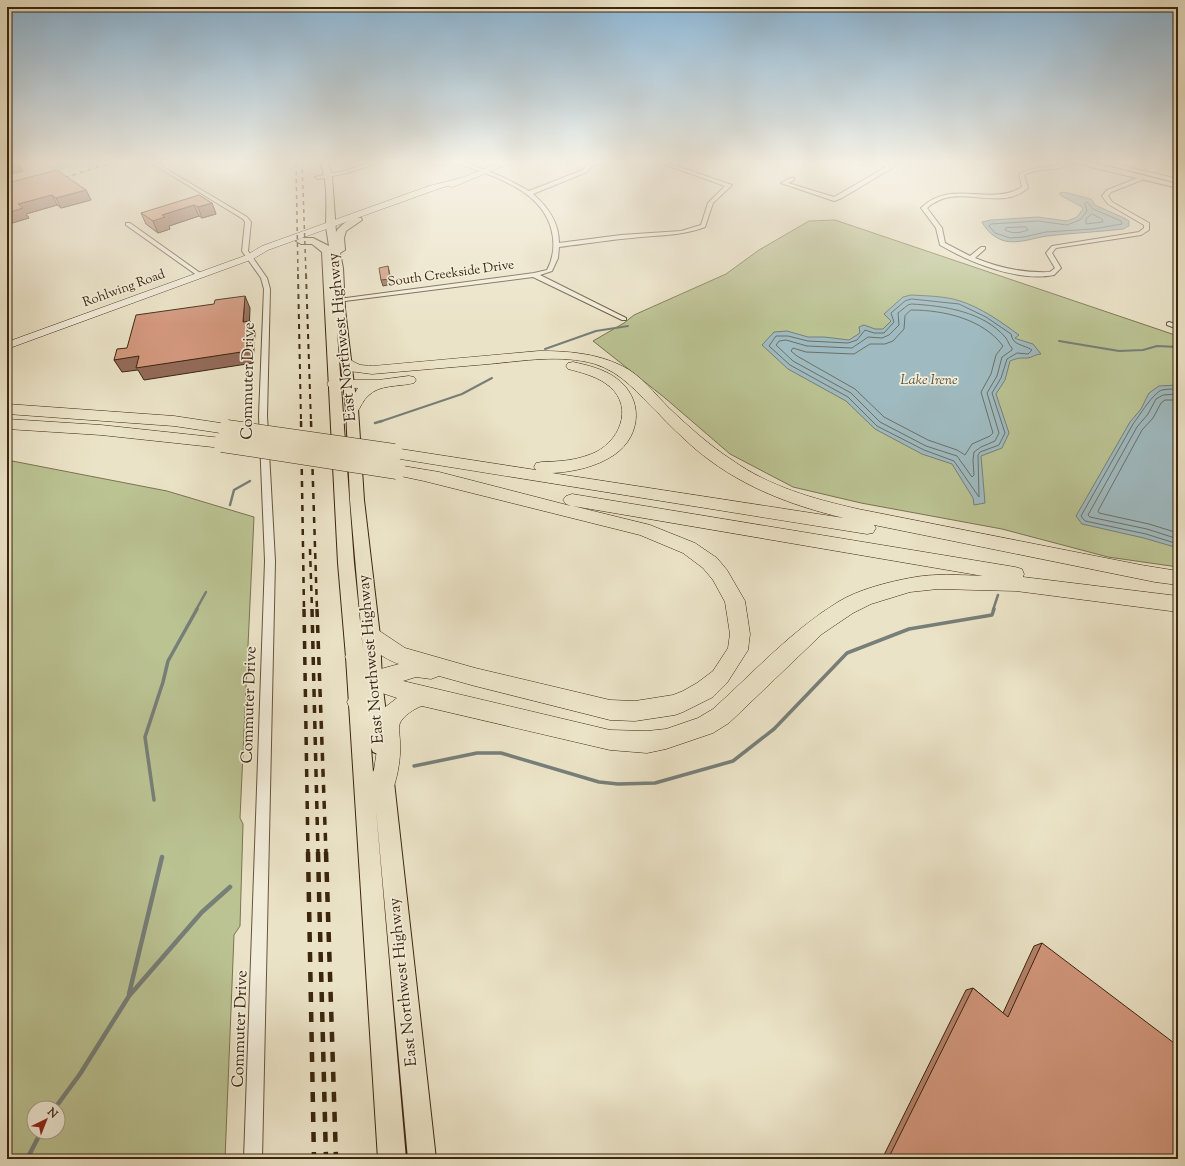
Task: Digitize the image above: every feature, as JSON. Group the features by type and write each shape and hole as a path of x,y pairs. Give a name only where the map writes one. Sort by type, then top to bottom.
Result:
{"highway":[{"path":"346,362 354,368 360,370 387,369 539,354 588,358 605,363 628,375 676,422 722,462 746,476 786,494 852,514 1155,575"},
{"path":"339,389 517,368 561,365 584,369 610,381 622,391 628,402 630,424 620,440 610,450 574,466 531,467 466,458 418,457"},
{"path":"339,389 364,375 387,369"},
{"path":"352,409 358,395 365,389 378,384"},
{"path":"7,409 174,421 224,436 427,476 1178,600"},
{"path":"7,424 224,436 394,453 1178,578"},
{"path":"371,636 399,655 475,677 610,710 635,712 675,705 705,690 720,677 738,650 740,634 735,601 720,574 710,563 689,548 637,528 427,476"},
{"path":"355,657 373,681 422,696 610,740 647,742 666,739 691,732 705,726 721,716 815,628 846,607 885,591 910,585 938,582 993,583 1178,604"},
{"path":"358,702 365,688 373,681 416,668 475,677"},
{"path":"384,783 389,743 388,726 392,715 406,702 422,696"}],"main road":[{"name":"East Northwest Highway","path":"330,215 327,229 326,252 346,362 339,389 352,409 357,500 371,636 373,681 422,1159"},
{"path":"337,215 342,217 349,215"},
{"name":"East Northwest Highway","path":"321,216 327,229 338,268 334,301 346,563 355,657 392,1159"},
{"path":"338,268 341,264 339,234 347,226 358,220"},
{"path":"301,241 313,240 319,242 322,244 326,252"},
{"path":"383,1024 408,1028"}],"street":[{"path":"241,215 248,222 245,250 250,257"},
{"path":"327,229 358,215"},
{"path":"327,229 370,215"},
{"path":"548,215 552,221 557,245 643,235 678,234 693,231 703,226 707,215"},
{"path":"927,215 943,232 942,244 955,252 1017,273 1035,276 1052,274 1058,268 1049,253 1054,247 1141,233 1147,229 1147,224 1131,215"},
{"path":"128,224 200,275"},
{"name":"Rohlwing Road","path":"250,257 265,248 327,229"},
{"name":"Rohlwing Road","path":"7,346 250,257 268,253 301,241 327,229"},
{"name":"South Creekside Drive","path":"334,301 534,275 549,271 554,264 557,245"},
{"path":"970,258 983,248"},
{"name":"Commuter Drive","path":"250,257 264,278 267,289 264,430 270,561 253,1159"},
{"path":"534,275 624,319"},
{"path":"1169,324 1178,327"}],"green space":[{"path":"835,220 1178,336 1178,567 1108,557 1002,529 861,503 793,487 730,454 665,398 593,341 624,323 634,315 726,274 759,250 809,221"},
{"path":"7,460 167,491 254,517 240,818 243,824 240,926 234,935 225,1159 7,1159"}],"water":[{"path":"1078,215 1118,215 1129,221 1129,226 1123,229 1047,236 1010,242 1001,240 994,236 982,222 1038,217 1067,221"},
{"name":"Lake Irene","path":"911,295 948,298 976,307 1019,335 1015,338 1033,344 1041,354 1029,358 1018,358 1010,361 1005,380 996,394 1009,433 1002,448 981,456 985,503 974,505 973,498 952,464 922,454 875,429 846,401 788,369 762,345 774,332 787,331 808,337 849,340 860,333 859,327 864,325 875,329 883,329 891,321 884,314 903,297"},
{"path":"1178,385 1178,548 1144,538 1082,524 1076,516 1130,422 1141,409 1149,393 1159,386"}],"building":[{"path":"145,215 163,215 165,217 153,221"},
{"path":"388,266 390,279 381,280 379,268"},
{"path":"245,296 243,322 250,321 248,351 136,368 139,356 114,360 117,349 127,348 136,315 214,304 215,300"},
{"path":"1042,943 1178,1046 1178,1159 888,1159 973,988 1008,1017"}],"waterway":[{"path":"545,349 596,331 628,326"},
{"path":"1059,341 1119,351 1143,350 1157,346 1178,347"},
{"path":"382,421 462,394 492,378"},
{"path":"375,423 382,421"},
{"path":"230,505 234,490 250,481"},
{"path":"196,610 206,592"},
{"path":"993,610 998,595"},
{"path":"154,800 145,737 163,682 168,661 197,609"},
{"path":"414,766 477,753 501,753 599,782 618,784 655,783 733,761 774,729 847,653 909,629 992,615 994,609"},
{"path":"129,994 162,857"},
{"path":"61,1100 80,1074 129,996 202,912 230,887"},
{"path":"27,1159 37,1140"}],"railway":[{"path":"297,215 298,275"},
{"path":"304,215 306,275"},
{"path":"298,274 301,422"},
{"path":"306,274 311,422"},
{"path":"301,421 304,610"},
{"path":"311,421 317,610"},
{"path":"310,549 312,610"},
{"path":"304,609 308,853"},
{"path":"312,609 318,853"},
{"path":"317,609 326,853"},
{"path":"308,852 314,1159"},
{"path":"318,852 326,1159"},
{"path":"326,852 336,1159"}]}
